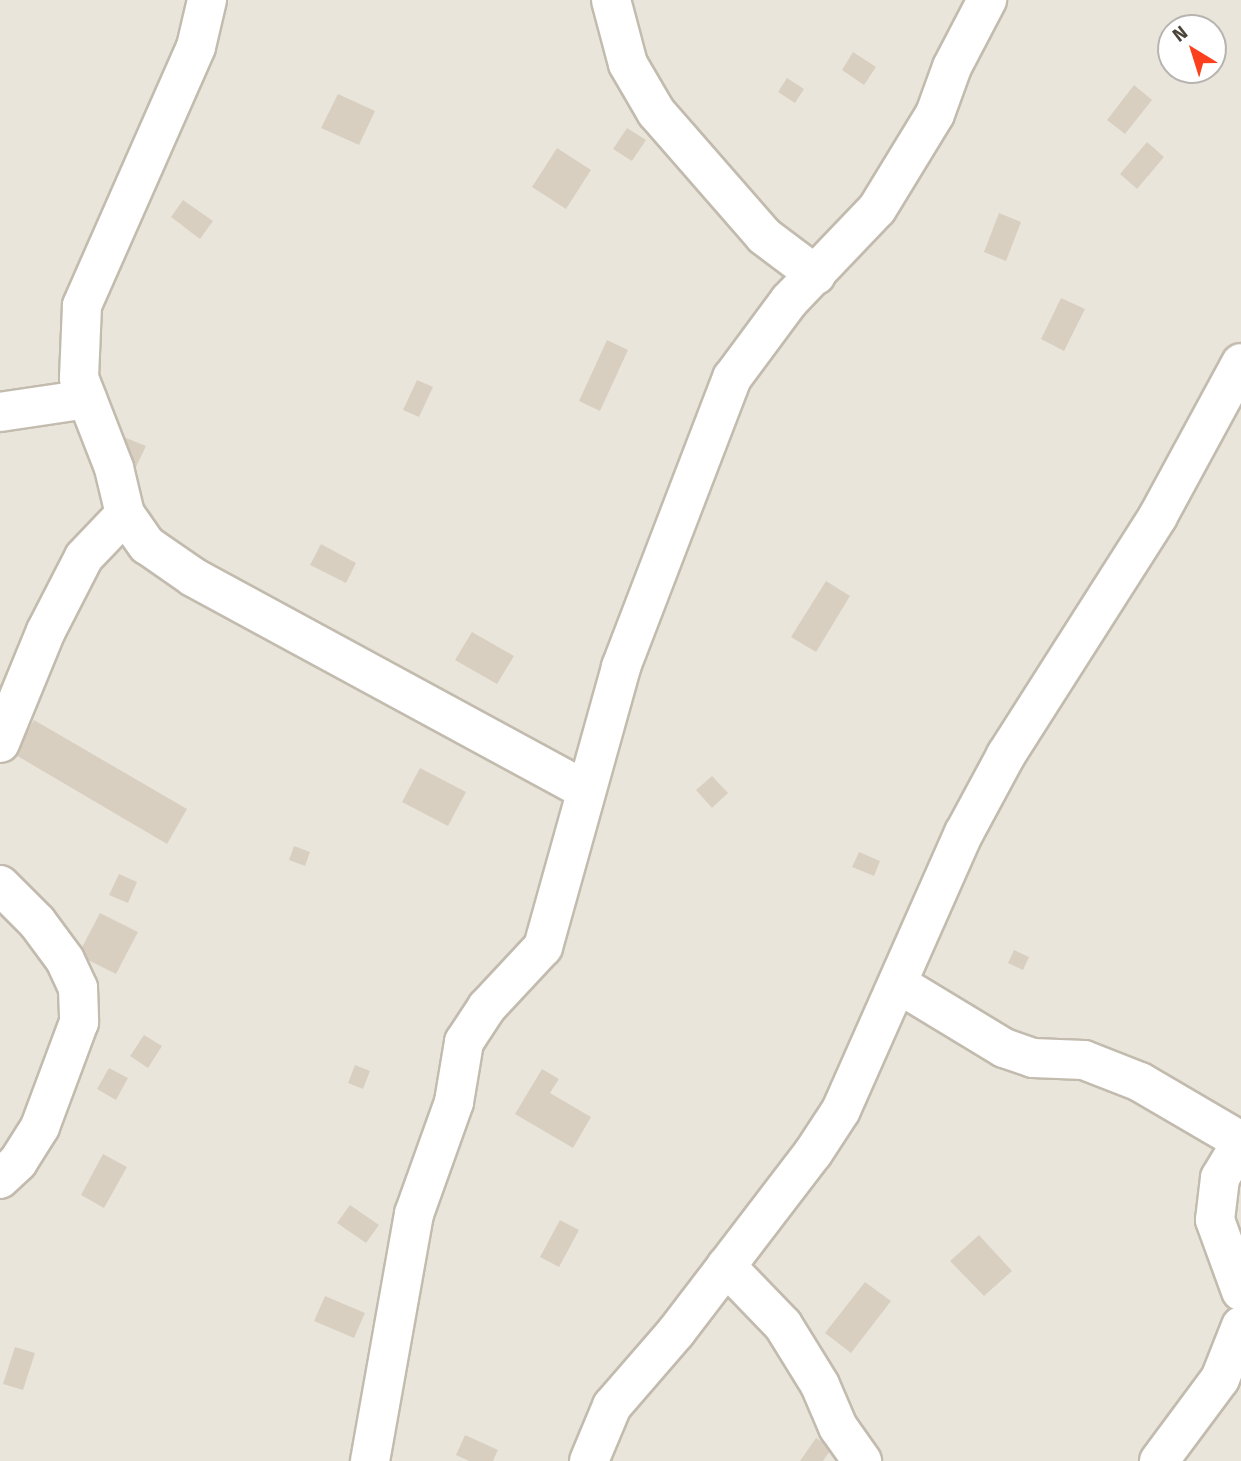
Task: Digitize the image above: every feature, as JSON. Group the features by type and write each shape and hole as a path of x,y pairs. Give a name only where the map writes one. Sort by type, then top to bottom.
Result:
{"street":[{"path":"207,0 196,47 82,306 79,378 114,468 125,514 147,545 193,577 584,789"},
{"path":"611,0 628,64 656,112 764,236 816,275"},
{"path":"370,1461 414,1214 454,1102 464,1042 487,1007 543,947 584,789 621,667 732,378 789,302 877,209 935,114 952,67 987,0"},
{"path":"589,1461 612,1406 726,1266 842,1110 900,985 913,941 1006,755 1158,516 1241,363"},
{"path":"0,412 87,399"},
{"path":"0,743 46,631 84,557 125,514"},
{"path":"0,885 37,922 65,960 78,988 79,1022 40,1128 18,1162 0,1179"},
{"path":"900,985 1004,1048 1033,1058 1084,1059 1140,1082 1241,1142 1220,1178 1214,1220 1241,1291"},
{"path":"726,1266 783,1325 820,1385 838,1427 863,1461"},
{"path":"1159,1461 1220,1379 1241,1326"}],"shaded area":[{"path":"0,0 1241,0 1241,1461 0,1461"}],"building":[{"path":"853,52 876,67 864,85 842,70"},
{"path":"787,78 804,89 795,103 778,92"},
{"path":"1134,85 1152,100 1125,134 1107,120"},
{"path":"338,94 375,111 359,145 321,128"},
{"path":"627,128 646,140 632,161 613,149"},
{"path":"1147,142 1164,157 1137,189 1120,174"},
{"path":"557,148 591,170 566,209 532,187"},
{"path":"183,200 213,221 200,239 171,217"},
{"path":"999,213 1021,222 1006,261 984,252"},
{"path":"1061,298 1085,309 1064,351 1041,339"},
{"path":"607,340 628,350 600,411 579,401"},
{"path":"417,380 433,387 419,417 403,410"},
{"path":"126,438 146,446 135,469 115,460"},
{"path":"321,544 356,563 346,583 310,565"},
{"path":"826,581 850,596 816,652 791,637"},
{"path":"472,632 514,656 497,684 455,660"},
{"path":"34,720 187,809 167,844 14,754"},
{"path":"420,768 466,792 448,826 402,802"},
{"path":"712,776 728,793 712,808 696,790"},
{"path":"294,846 310,852 305,866 289,860"},
{"path":"859,852 880,861 874,876 852,867"},
{"path":"119,874 137,882 128,903 109,895"},
{"path":"100,913 138,932 116,974 78,955"},
{"path":"1014,950 1029,957 1023,970 1008,963"},
{"path":"144,1035 162,1046 148,1068 130,1056"},
{"path":"355,1065 370,1071 363,1089 348,1083"},
{"path":"109,1068 128,1078 116,1100 97,1089"},
{"path":"542,1069 559,1079 550,1093 591,1117 573,1148 515,1114"},
{"path":"103,1154 127,1167 104,1208 81,1195"},
{"path":"350,1205 379,1225 366,1243 337,1223"},
{"path":"560,1220 579,1230 559,1267 540,1257"},
{"path":"979,1235 1012,1271 984,1296 950,1261"},
{"path":"865,1282 891,1301 851,1353 825,1333"},
{"path":"325,1296 365,1313 354,1338 314,1321"},
{"path":"15,1347 35,1353 23,1390 3,1384"},
{"path":"465,1435 498,1450 493,1461 469,1461 456,1455"},
{"path":"816,1438 832,1448 823,1461 800,1461"}]}
